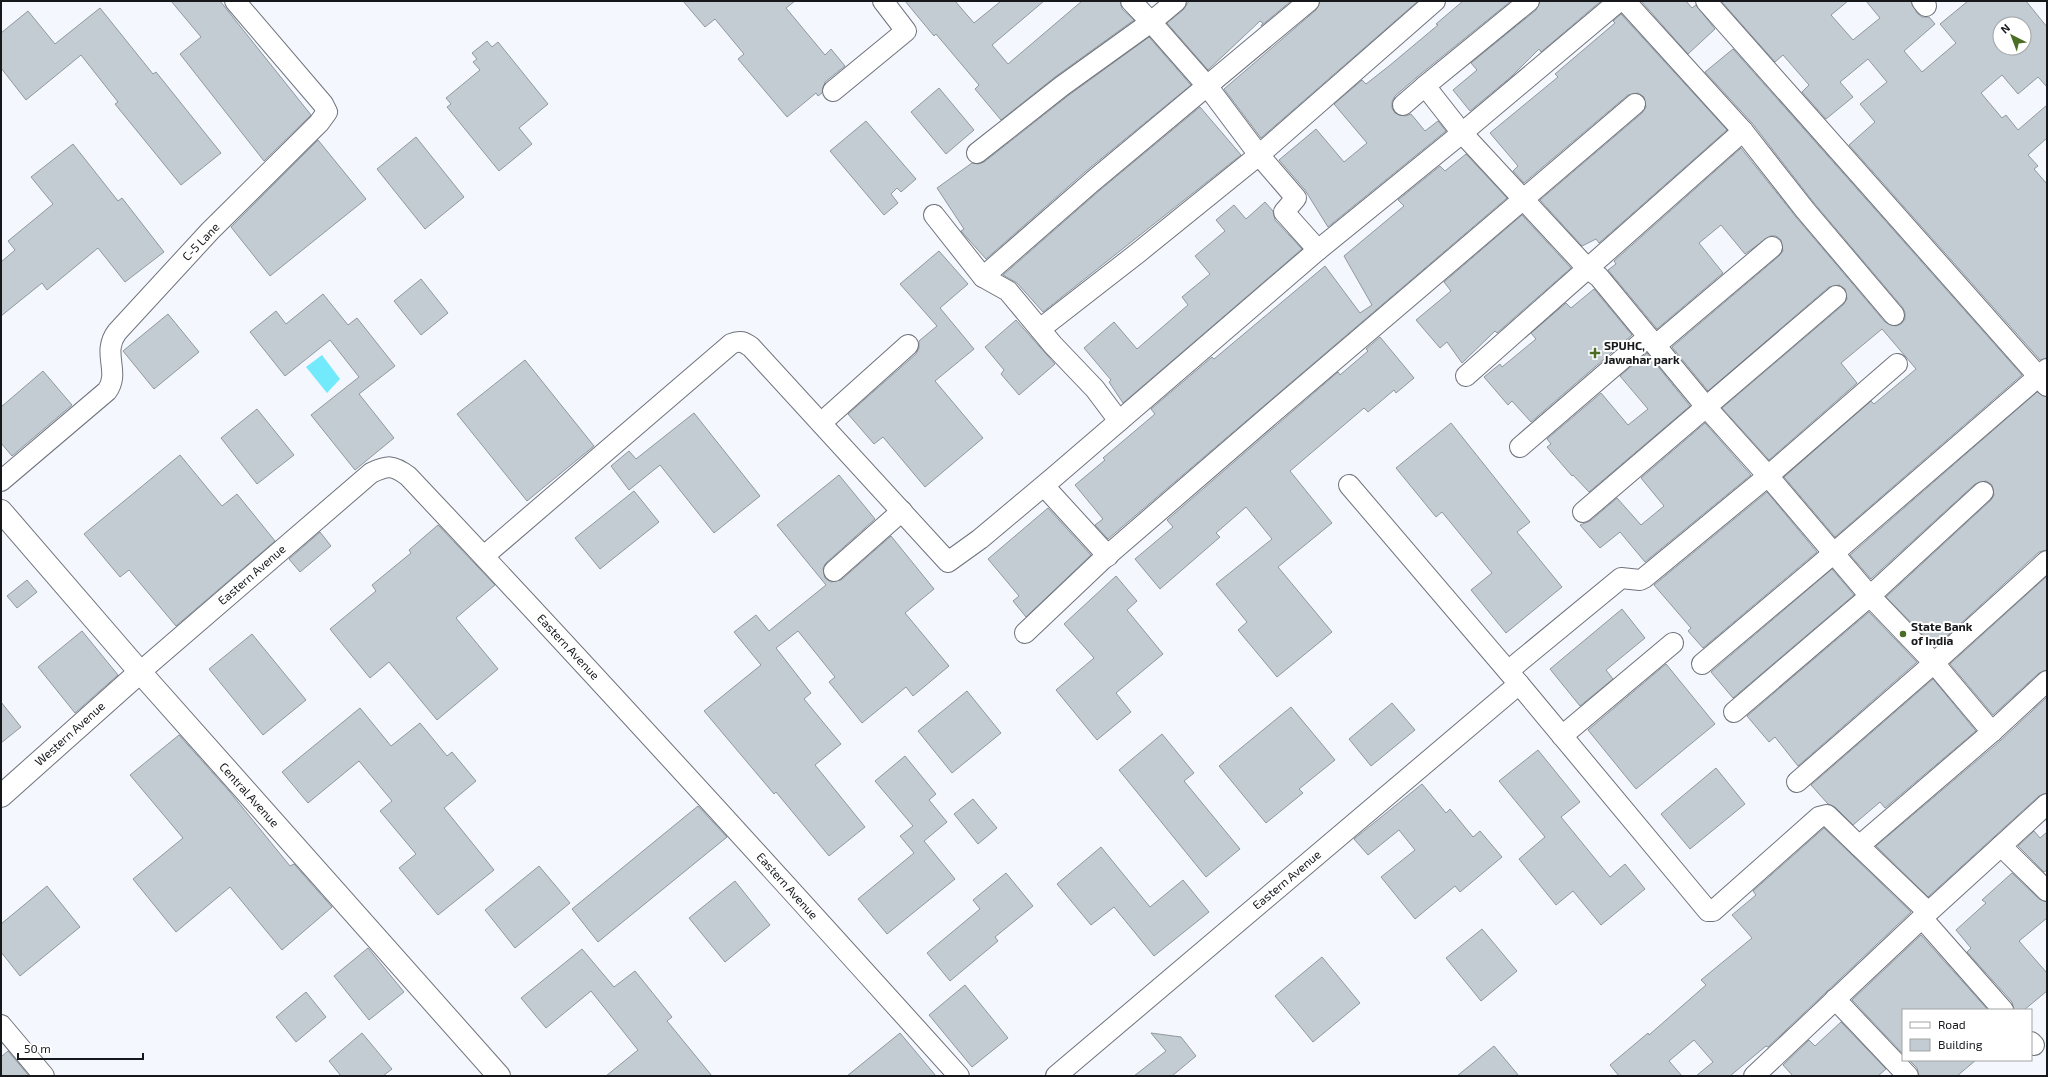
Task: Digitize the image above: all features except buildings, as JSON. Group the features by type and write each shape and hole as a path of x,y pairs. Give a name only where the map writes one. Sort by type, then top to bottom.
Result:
{"street":[{"name":"C-5 Lane","path":"1,481 107,391 113,379 109,345 116,332 210,231 319,123 327,112 323,104 235,1"},
{"path":"833,91 906,31 883,1"},
{"path":"1131,1 1208,87 1259,155 1296,198 1284,212 1318,250"},
{"path":"977,153 1025,118 1062,86 1151,22 1176,1"},
{"path":"983,277 1093,181 1310,1"},
{"path":"1040,329 1139,252 1259,155 1435,1"},
{"path":"1403,105 1529,1"},
{"path":"484,556 732,344 738,341 744,342 751,347 948,562 980,539 1044,486 1318,250 1462,134 1619,1"},
{"path":"1625,1 1743,131 1805,210 1894,315"},
{"path":"1702,664 2044,377 1706,1"},
{"path":"1425,86 1462,134 1587,268 1599,277 1707,408 1768,476 1870,596 1934,663 1992,732"},
{"path":"1025,633 1108,556 1635,104"},
{"path":"1466,376 1743,131"},
{"path":"934,215 983,277 1008,291 1094,389 1119,421"},
{"path":"1520,447 1772,247"},
{"path":"1583,512 1707,408 1836,296"},
{"path":"821,423 908,345"},
{"name":"Eastern Avenue","path":"1056,1076 1513,677 1621,578 1640,580 1644,578 1768,476 1897,364"},
{"name":"Eastern Avenue","path":"140,672 371,473 384,467 397,468 408,476 484,556 802,902 959,1076"},
{"path":"1349,485 1513,677 1710,912 1713,911 1819,817 1827,815 1925,915 2002,1009"},
{"path":"1044,486 1108,556"},
{"path":"1734,712 1870,596 1983,492"},
{"name":"Central Avenue","path":"1,511 140,672 499,1076"},
{"path":"834,571 902,511"},
{"path":"1797,782 1934,663 2047,561"},
{"path":"1562,736 1673,643"},
{"name":"Western Avenue","path":"1,796 140,672"},
{"path":"1859,846 1992,732 2047,681"},
{"path":"1762,1073 1835,999 1925,915 2046,807"},
{"path":"2001,846 2047,891"},
{"path":"1835,999 1908,1076"},
{"path":"1,1025 44,1076"}],"water":[{"path":"322,355 340,379 327,393 306,367"}],"place":[{"name":"SPUHC, Jawahar park","path":"1595,353"},
{"name":"State Bank of India","path":"1903,634"}]}
